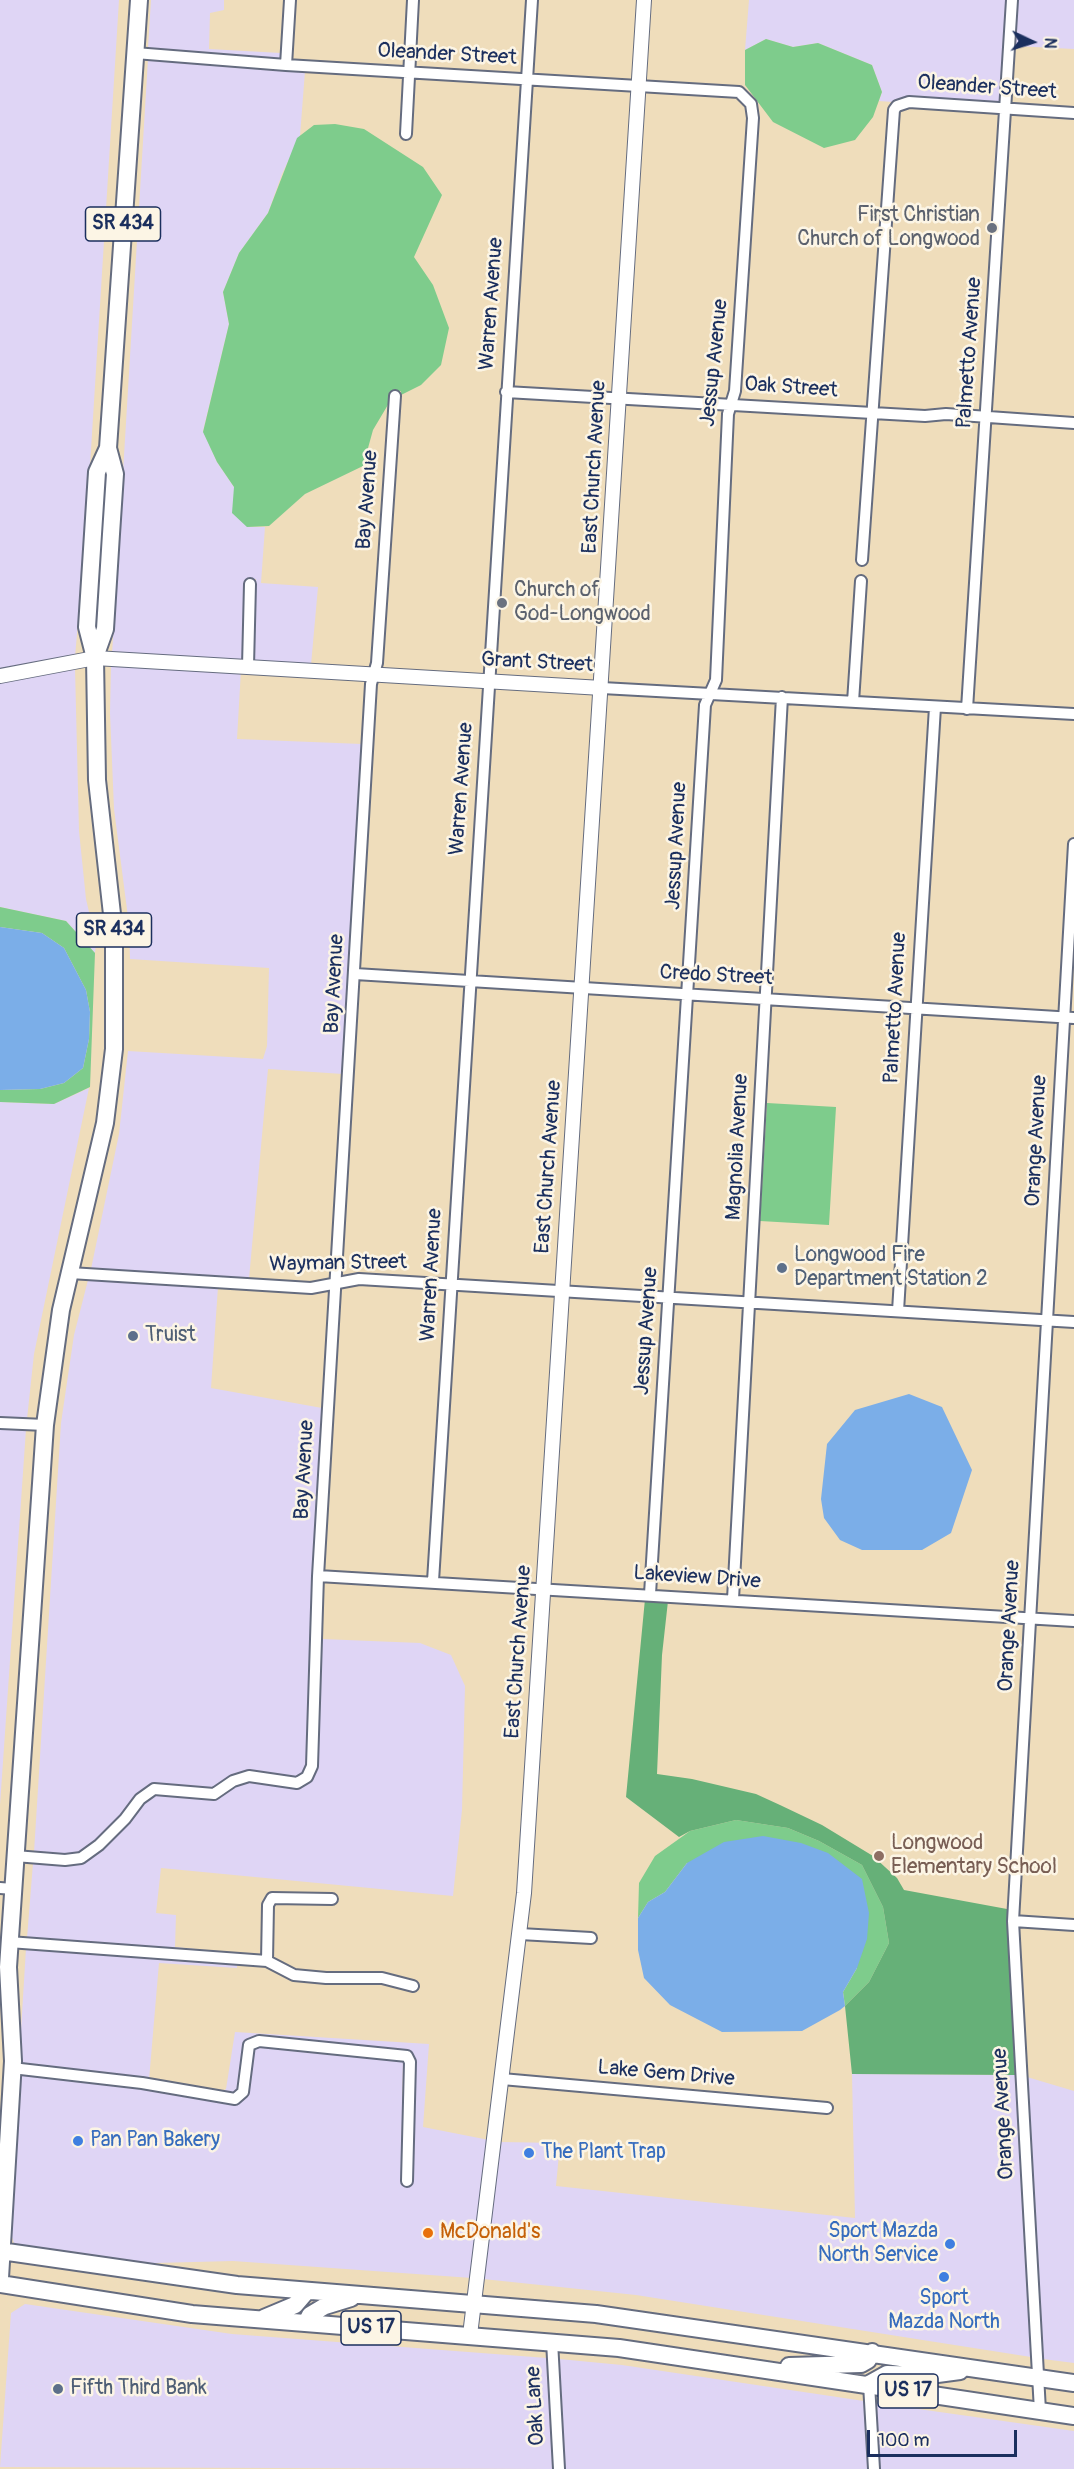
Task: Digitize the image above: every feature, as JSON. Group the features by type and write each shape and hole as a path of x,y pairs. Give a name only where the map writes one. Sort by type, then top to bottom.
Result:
{"main road":[{"name":"SR 434","path":"0,2278 12,2068 7,1888 15,1856 45,1425 54,1347 105,1123 116,1011 114,932 94,739 95,658 105,628 115,474 108,448 139,0"},
{"name":"SR 434","path":"0,2006 8,1967"},
{"name":"US 17","path":"1,2251 177,2278 307,2291 596,2314 872,2352 1074,2383"},
{"name":"US 17","path":"0,2284 133,2306 258,2320 619,2348 1074,2416"},
{"path":"258,2320 295,2305 307,2291"},
{"path":"306,2324 310,2315 324,2306 363,2295"},
{"path":"758,2368 861,2364 868,2360 872,2352"},
{"path":"869,2385 887,2374 930,2375 979,2369"}],"street":[{"path":"286,64 290,0"},
{"path":"406,134 413,0"},
{"name":"Warren Avenue","path":"433,1581 532,0"},
{"name":"East Church Avenue","path":"470,2335 520,1934 602,688 644,0"},
{"name":"Palmetto Avenue","path":"967,709 1012,0"},
{"name":"Oleander Street","path":"135,53 739,92 751,104"},
{"name":"Oleander Street","path":"871,413 891,118 897,106 909,102 1074,114"},
{"name":"Jessup Avenue","path":"650,1594 705,705 716,680 728,414 735,391 752,130 751,104"},
{"name":"Oak Street","path":"506,392 1074,423"},
{"name":"Bay Avenue","path":"15,1856 65,1860 81,1858 99,1845 125,1819 140,1798 154,1789 214,1794 233,1781 249,1776 297,1783 307,1777 312,1766 318,1576 371,684 374,674 395,396"},
{"path":"862,560 871,413"},
{"path":"853,702 861,581"},
{"path":"248,666 250,584"},
{"name":"Grant Street","path":"0,676 95,658 1074,714"},
{"name":"Magnolia Avenue","path":"733,1599 782,698"},
{"name":"Palmetto Avenue","path":"898,1311 935,707"},
{"name":"Orange Avenue","path":"1040,2411 1012,1922 1046,1321 1069,1017 1074,844"},
{"name":"Credo Street","path":"355,974 1069,1017"},
{"name":"Wayman Street","path":"70,1273 311,1288 359,1279 1074,1322"},
{"path":"0,1423 45,1425"},
{"name":"Lakeview Drive","path":"318,1576 433,1581 1074,1621"},
{"path":"267,1961 268,1905 272,1898 332,1899"},
{"path":"1012,1922 1074,1925"},
{"path":"520,1934 591,1938"},
{"path":"9,1942 267,1961 294,1975 326,1978 382,1978 413,1986"},
{"path":"12,2068 142,2083 236,2099 243,2092 249,2045 259,2040 407,2056 410,2062 406,2181"},
{"name":"Lake Gem Drive","path":"502,2079 827,2108"},
{"name":"Oak Lane","path":"552,2341 559,2469"},
{"path":"869,2385 874,2469"}],"shaded area":[{"path":"0,0 119,0 86,530 75,657 0,671"},
{"path":"151,0 224,0 224,10 210,13 209,49 281,53 280,59 148,48"},
{"path":"749,0 1007,0 999,103 909,97 893,102 879,101 882,92 872,65 818,43 793,47 766,39 745,50"},
{"path":"1018,0 1074,0 1074,49 1015,46"},
{"path":"148,59 305,71 300,136 282,174 268,213 239,253 223,292 229,324 203,431 217,462 234,487 247,527 265,527 261,583 318,587 311,665 254,661 256,579 245,579 242,660 112,654"},
{"path":"111,664 241,670 237,739 362,744 343,1074 268,1069 249,1279 91,1269 119,1134 128,1051 263,1059 267,1046 269,968 130,959 129,925 114,809 110,713"},
{"path":"75,668 79,831 86,899 96,942 95,953 66,921 0,907 0,681"},
{"path":"89,1088 34,1354 27,1419 0,1418 0,1102 54,1104"},
{"path":"88,1280 218,1287 211,1388 322,1408 312,1581 306,1765 302,1773 295,1777 247,1771 230,1777 212,1788 150,1785 135,1796 121,1816 95,1842 79,1853 65,1855 34,1852 61,1423 74,1335"},
{"path":"0,1428 26,1429 0,1805"},
{"path":"322,1639 420,1643 451,1655 465,1686 462,1810 453,1896 161,1868 156,1913 176,1915 175,1947 237,1953 27,1938 33,1863 85,1862 104,1849 130,1822 144,1802 156,1794 218,1798 236,1785 249,1781 296,1788 310,1781 318,1767"},
{"path":"26,1948 237,1964 237,1968 159,1963 149,2080 19,2063"},
{"path":"235,2032 429,2044 423,2127 489,2140 472,2278 233,2261 116,2264 15,2246 11,2234 18,2074 141,2088 235,2104 249,2093 255,2048 260,2046 403,2060 401,2185 412,2186 416,2063 412,2054 407,2051 256,2036 244,2044 237,2090 233,2094 219,2093 226,2089"},
{"path":"852,2074 1015,2075 1031,2357 636,2295 483,2279 500,2142 560,2143 556,2186 855,2218"},
{"path":"1027,2077 1074,2091 1074,2363 1043,2359"},
{"path":"25,2304 232,2334 547,2358 553,2469 0,2467 11,2313"},
{"path":"559,2359 622,2365 864,2401 868,2469 565,2469"},
{"path":"876,2403 1074,2431 1074,2469 879,2469"}],"green space":[{"path":"766,39 793,47 818,43 872,65 882,92 873,117 855,140 824,148 773,122 745,85 745,50"},
{"path":"335,124 364,129 423,167 442,195 414,257 433,285 449,328 441,365 421,385 401,395 401,391 390,391 389,403 373,430 363,466 305,494 269,526 247,527 232,513 234,487 217,462 203,432 229,324 223,292 239,253 268,213 297,138 314,125"},
{"path":"0,907 66,921 95,953 90,1087 54,1104 0,1102 0,1090 40,1089 64,1083 83,1068 89,1039 90,1012 86,990 64,948 42,933 0,927"},
{"path":"767,1103 836,1107 829,1225 760,1221"},
{"path":"645,1599 668,1601 662,1655 657,1774 692,1779 756,1794 780,1805 822,1825 873,1856 897,1878 904,1890 1007,1909 1015,2075 852,2074 845,2006 869,1982 889,1943 883,1907 862,1865 819,1841 788,1828 736,1820 690,1831 679,1837 626,1797"},
{"path":"736,1820 788,1828 819,1841 862,1865 883,1907 889,1943 869,1982 845,2006 843,1992 857,1968 687,1863 665,1892 648,1902 638,1918 639,1883 655,1856 690,1831"}],"water":[{"path":"0,927 42,933 64,948 86,990 90,1012 89,1039 83,1068 64,1083 40,1089 0,1090"},
{"path":"909,1394 942,1407 972,1470 951,1533 922,1550 862,1550 840,1540 824,1518 821,1499 827,1444 855,1410"},
{"path":"763,1836 801,1843 828,1853 862,1879 869,1913 867,1939 857,1968 843,1992 845,2006 840,2010 802,2031 722,2032 670,2005 644,1978 638,1950 638,1918 648,1902 665,1892 687,1863 724,1842"}],"place":[{"name":"First Christian Church of Longwood","path":"992,228"},
{"name":"Church of God-Longwood","path":"502,603"},
{"name":"Longwood Fire Department Station 2","path":"782,1268"},
{"name":"Truist","path":"133,1336"},
{"name":"Longwood Elementary School","path":"879,1856"},
{"name":"Pan Pan Bakery","path":"78,2141"},
{"name":"The Plant Trap","path":"529,2153"},
{"name":"McDonald's","path":"428,2233"},
{"name":"Sport Mazda North Service","path":"950,2244"},
{"name":"Sport Mazda North","path":"944,2277"},
{"name":"Fifth Third Bank","path":"58,2389"}]}
